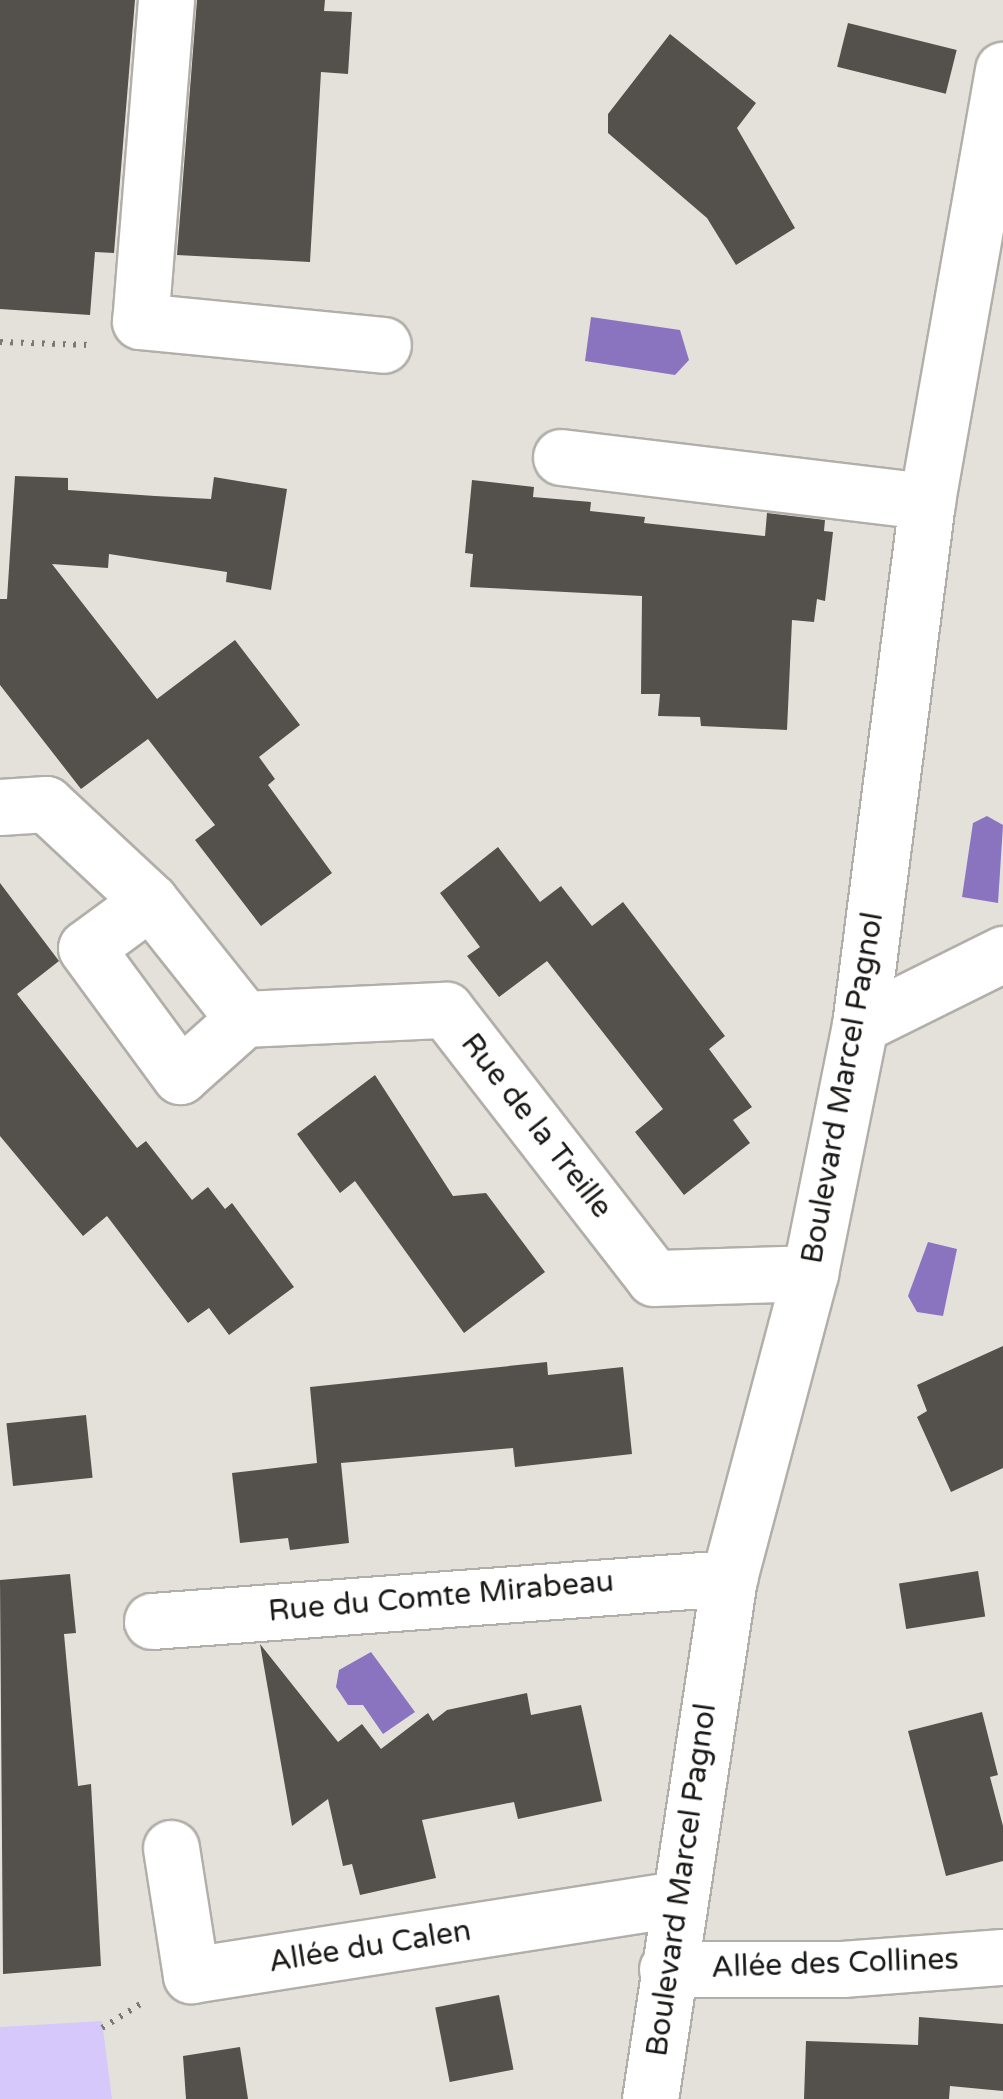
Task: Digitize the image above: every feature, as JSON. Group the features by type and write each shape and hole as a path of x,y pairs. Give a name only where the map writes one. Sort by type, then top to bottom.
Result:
{"street":[{"path":"166,0 140,321 383,345"},
{"name":"Boulevard Marcel Pagnol","path":"650,2099 676,1899 730,1578 810,1273 860,1026 927,500 1003,70"},
{"path":"561,457 927,500"},
{"path":"0,806 46,804 150,901 244,1020 180,1076 86,948 150,901"},
{"path":"860,1026 1003,954"},
{"name":"Rue de la Treille","path":"244,1020 446,1010 654,1278 810,1273"},
{"name":"Rue du Comte Mirabeau","path":"152,1621 730,1578"},
{"name":"Allée du Calen","path":"171,1848 191,1975 676,1899"},
{"name":"Allée des Collines","path":"667,1969 842,1970 1003,1957"}],"path":[{"path":"0,342 103,346 140,321"}],"shaded area":[{"path":"591,317 680,330 689,360 675,375 585,361"},
{"path":"987,816 1003,825 998,903 962,897 973,823"},
{"path":"928,1242 957,1249 943,1316 917,1312 908,1296"},
{"path":"371,1652 415,1712 383,1734 363,1705 348,1705 336,1687 339,1670"},
{"path":"102,2021 112,2099 0,2099 0,2027"}],"building":[{"path":"0,0 135,0 114,253 95,252 90,315 0,309"},
{"path":"197,0 325,0 324,11 352,12 348,74 321,72 310,262 177,255"},
{"path":"848,23 957,50 946,94 837,67"},
{"path":"670,34 756,103 737,128 795,228 736,265 707,218 608,133 608,114"},
{"path":"15,476 68,478 68,490 211,499 214,477 287,489 271,590 226,582 227,572 109,554 108,568 52,564 157,699 235,640 300,725 259,757 275,779 268,785 332,873 261,926 195,840 215,825 148,739 81,789 0,685 0,599 7,599"},
{"path":"472,480 534,487 533,497 591,502 590,511 645,517 644,523 765,536 767,513 825,520 824,531 833,532 825,601 817,599 814,622 792,620 787,730 701,726 700,717 658,716 660,694 641,694 642,596 470,587 473,554 465,553"},
{"path":"498,847 540,902 561,886 592,926 623,902 725,1036 709,1049 752,1107 733,1120 750,1143 684,1195 635,1132 663,1109 547,961 499,997 467,956 480,947 440,893"},
{"path":"0,883 59,961 17,994 137,1148 146,1141 192,1200 208,1187 225,1209 232,1203 294,1287 229,1335 209,1308 188,1323 107,1216 83,1236 0,1136"},
{"path":"375,1075 453,1196 486,1193 545,1272 464,1333 355,1181 340,1193 297,1134"},
{"path":"1003,1346 1003,1468 951,1492 917,1417 927,1411 917,1385"},
{"path":"547,1362 548,1375 623,1367 632,1454 515,1467 513,1448 341,1463 349,1543 290,1550 288,1538 240,1543 232,1473 317,1463 310,1387"},
{"path":"86,1415 93,1478 13,1486 6,1423"},
{"path":"978,1571 985,1616 906,1629 899,1584"},
{"path":"70,1574 76,1633 64,1634 78,1786 91,1784 101,1966 3,1974 0,1580"},
{"path":"260,1644 338,1742 362,1724 381,1749 428,1713 433,1721 447,1710 527,1693 531,1715 581,1705 602,1801 518,1819 514,1802 422,1820 436,1878 360,1895 352,1864 343,1866 328,1799 292,1826"},
{"path":"982,1712 998,1775 990,1777 1003,1826 1003,1861 946,1876 908,1731"},
{"path":"499,1995 514,2070 450,2082 435,2007"},
{"path":"919,2017 1003,2024 1003,2091 950,2086 949,2099 804,2099 806,2041 918,2045"},
{"path":"240,2047 248,2099 186,2099 183,2056"}]}
